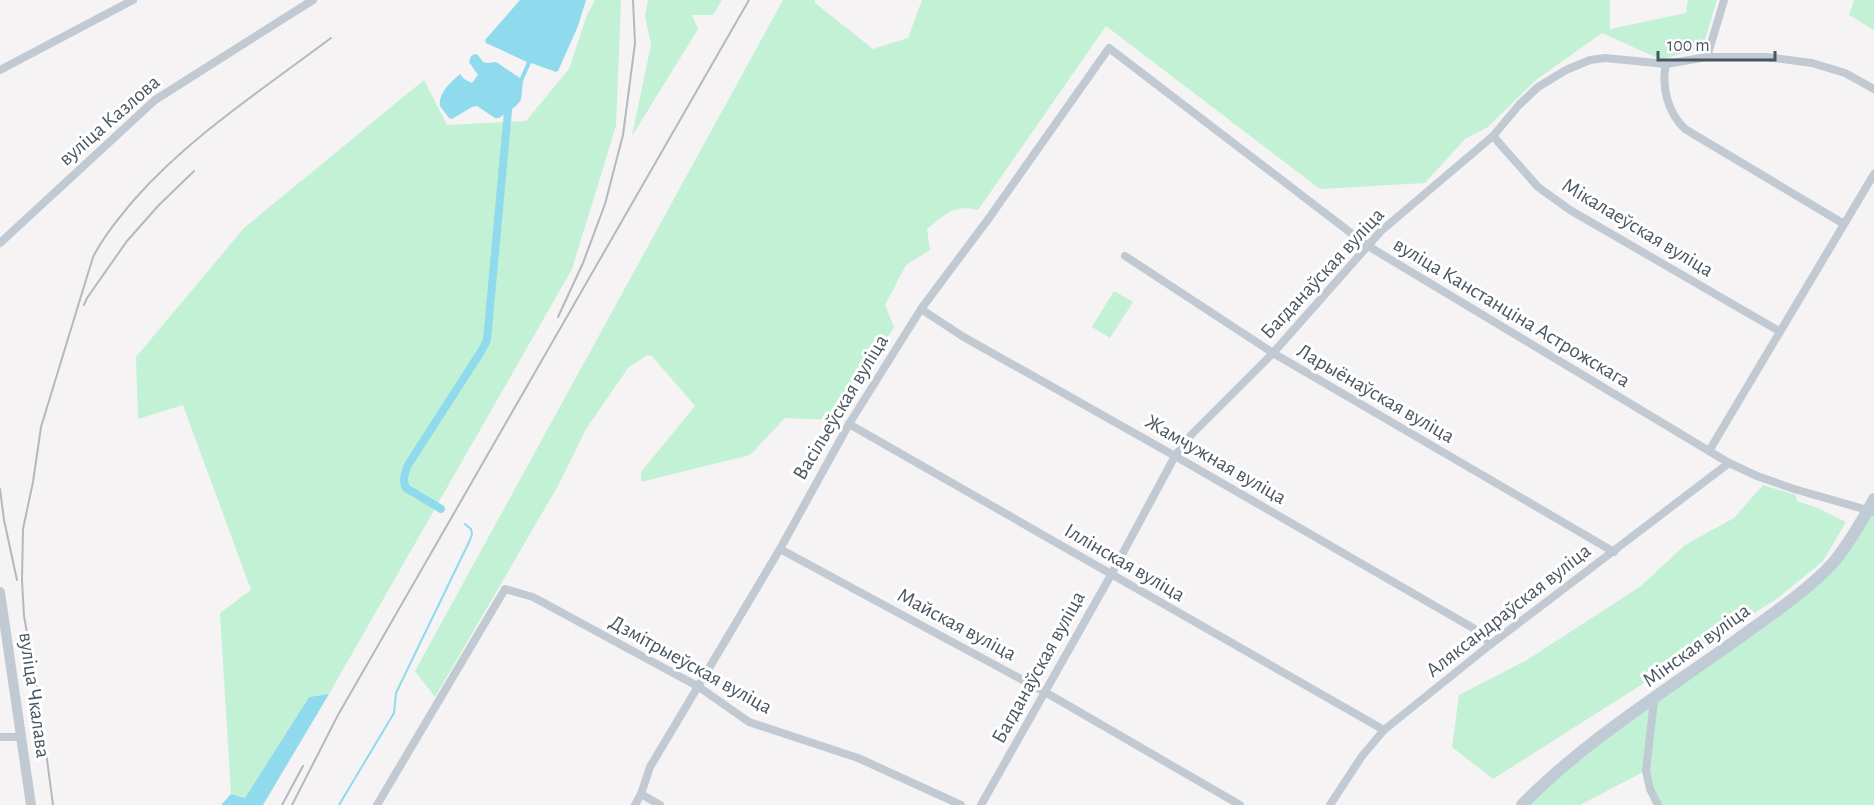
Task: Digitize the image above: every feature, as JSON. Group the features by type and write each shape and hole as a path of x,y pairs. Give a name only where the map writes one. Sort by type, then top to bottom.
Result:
{"main road":[{"name":"Мінская вуліца","path":"1522,805 1591,744 1749,631 1822,574 1871,512 1874,499"}],"street":[{"path":"0,70 133,0"},
{"name":"вуліца Казлова","path":"0,243 155,100 313,0"},
{"path":"1707,57 1724,0"},
{"name":"вуліца Канстанціна Астрожскага","path":"1109,48 1368,246 1729,464 1757,476 1871,512"},
{"name":"Васільеўская вуліца","path":"635,805 650,767 780,549 849,424 921,309 989,218 1109,48"},
{"name":"Багданаўская вуліца","path":"981,805 1111,575 1175,456 1191,435 1273,353 1381,231 1493,136 1519,105 1538,87 1577,64 1605,58 1666,64 1707,57 1766,57 1812,63 1845,73 1874,89"},
{"path":"1666,64 1663,77 1665,91 1671,108 1685,129 1844,224"},
{"name":"Мікалаеўская вуліца","path":"1493,136 1538,187 1570,210 1779,331"},
{"path":"1709,451 1874,174"},
{"name":"Ларыёнаўская вуліца","path":"1125,256 1273,353 1614,552"},
{"name":"Жамчужная вуліца","path":"921,309 962,336 1473,628 1491,644"},
{"name":"Іллінская вуліца","path":"849,424 1384,730"},
{"name":"Аляксандраўская вуліца","path":"1330,805 1362,756 1384,730 1491,644 1729,464"},
{"name":"Майская вуліца","path":"780,549 1045,692 1240,805"},
{"name":"Дзмітрыеўская вуліца","path":"377,805 505,589 533,597 699,687 750,722 858,758 961,805"},
{"name":"вуліца Чкалава","path":"0,592 31,805"},
{"path":"1654,700 1646,771 1650,789 1658,805"},
{"path":"0,737 21,737"},
{"path":"641,794 660,805"}],"green space":[{"path":"595,0 621,0 616,126 572,269 329,694 309,697 245,798 231,794 220,613 251,590 183,405 138,419 136,357 244,228 424,80 447,125 526,121 569,69 587,15"},
{"path":"648,0 722,0 713,15 692,15 698,29 632,136 651,45 645,16"},
{"path":"783,0 815,0 814,2 873,49 908,38 922,0 1610,0 1610,29 1686,13 1688,0 1717,0 1703,46 1662,60 1602,33 1536,80 1488,127 1465,139 1425,183 1320,189 1106,26 978,210 956,209 944,215 927,229 930,250 906,265 885,305 894,327 837,420 785,418 750,455 641,482 641,472 695,406 652,356 647,355 628,368 586,429 559,484 435,697 415,671"},
{"path":"1854,0 1874,0 1874,30 1849,15"},
{"path":"1114,291 1133,302 1110,338 1092,327"},
{"path":"1763,485 1796,495 1797,501 1818,508 1846,522 1823,561 1778,598 1493,779 1452,747 1459,695 1527,660 1641,586 1685,545 1734,518"},
{"path":"1874,512 1874,805 1658,805 1645,771 1580,805 1522,805 1538,789 1809,585"}],"water":[{"path":"520,0 586,0 578,26 558,71 531,63 523,81 521,100 499,118 495,118 477,106 452,119 449,118 440,106 441,97 446,88 460,74 472,83 478,75 469,62 471,56 478,55 483,62 496,62 520,78 527,62 486,43 485,40"},
{"path":"329,694 263,805 221,805 231,794 245,798 309,697"}],"waterway":[{"path":"441,509 406,488 404,476 408,465 487,340 508,111"},
{"path":"339,805 394,713 396,693 470,540 471,529 465,524"}],"railway":[{"path":"558,317 583,263 605,204 623,135 635,43 633,0"},
{"path":"292,805 338,715 749,0"},
{"path":"53,805 39,699 24,616 23,529 41,427 93,257 133,201 178,156 202,135 331,38"},
{"path":"84,305 127,241 158,206 194,171"},
{"path":"0,489 17,580"},
{"path":"282,805 303,766"}]}
